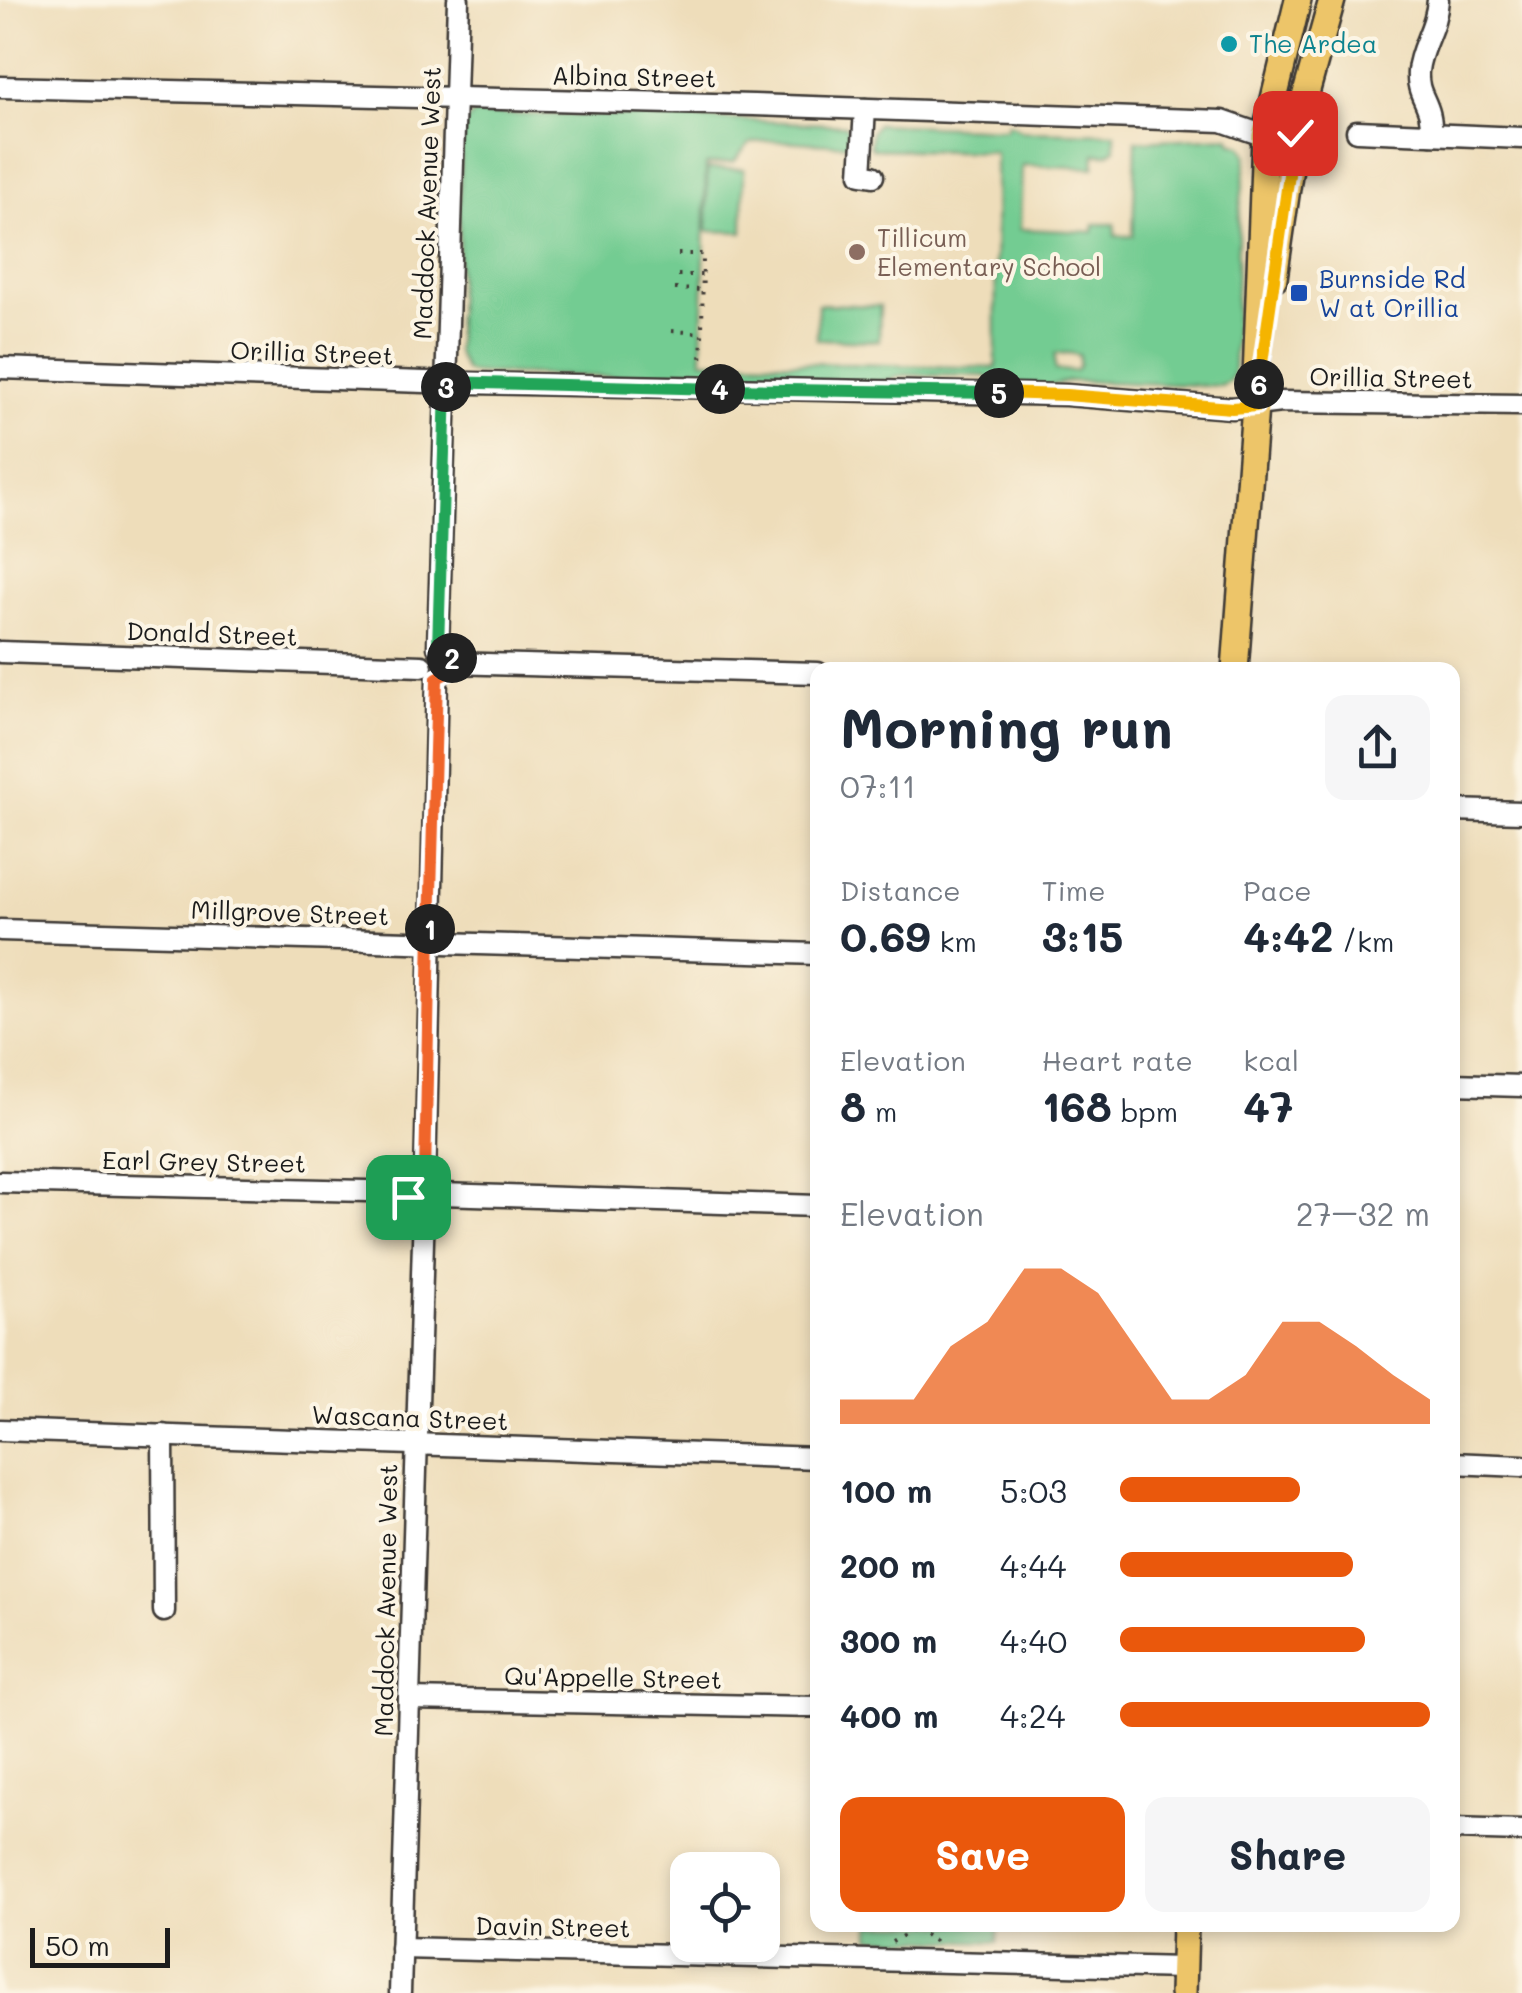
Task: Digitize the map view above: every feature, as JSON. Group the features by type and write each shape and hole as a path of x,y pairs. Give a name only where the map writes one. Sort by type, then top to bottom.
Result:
{"main road":[{"path":"1236,662 1256,406 1265,136 1298,0"},
{"path":"1256,406 1295,133 1332,0"},
{"path":"1183,1980 1185,1932"}],"street":[{"name":"Maddock Avenue West","path":"425,1176 458,0"},
{"path":"1431,134 1433,114 1418,87 1419,65 1437,22 1438,0"},
{"name":"Albina Street","path":"0,87 1222,121 1265,136"},
{"path":"865,110 861,174 874,176"},
{"path":"1357,131 1522,138"},
{"name":"Orillia Street","path":"0,368 1066,395 1232,408 1281,402 1522,405"},
{"name":"Donald Street","path":"0,652 810,672"},
{"path":"1460,810 1522,812"},
{"name":"Millgrove Street","path":"0,930 810,954"},
{"path":"1460,1084 1522,1086"},
{"path":"425,1176 434,1180 440,1194 437,1203 424,1209 414,1206 407,1192 415,1179 425,1176"},
{"name":"Earl Grey Street","path":"0,1182 407,1192"},
{"path":"440,1194 810,1206"},
{"name":"Maddock Avenue West","path":"400,1993 424,1209"},
{"name":"Wascana Street","path":"0,1430 810,1458"},
{"path":"163,1435 164,1611"},
{"path":"1460,1463 1522,1466"},
{"name":"Qu'Appelle Street","path":"408,1699 810,1707"},
{"path":"1460,1830 1522,1831"},
{"name":"Davin Street","path":"401,1948 1183,1980"}],"path":[{"path":"678,254 703,254 701,364"},
{"path":"678,275 702,276"},
{"path":"675,289 702,290"},
{"path":"672,330 702,333"}],"green space":[{"path":"474,114 655,116 845,125 855,144 757,142 734,162 706,165 702,360 996,368 995,152 874,149 870,146 871,132 877,124 1006,129 1008,123 1022,131 1115,133 1115,149 1108,154 1095,154 1094,168 1022,165 1020,229 1093,232 1094,224 1115,224 1115,236 1133,236 1136,141 1230,137 1231,142 1242,145 1247,155 1239,216 1233,375 1221,386 1068,381 1050,386 993,382 986,376 904,375 876,384 471,373 465,371 456,351 462,125","holes":["1055,354 1079,355 1075,371 1055,370"]},
{"path":"707,169 744,169 743,232 707,231"},
{"path":"818,304 880,306 879,341 817,339"},
{"path":"871,1932 998,1932 997,1942 871,1938"}],"place":[{"name":"The Ardea","path":"1229,44"},
{"name":"Tillicum Elementary School","path":"857,252"},
{"name":"Burnside Rd W at Orillia","path":"1299,293"}],"route":[{"path":"408,1197 411,1182 425,1176 437,678 446,675 452,663 450,654 438,647 446,382 913,390 1066,395 1232,408 1256,406 1295,133"}]}
